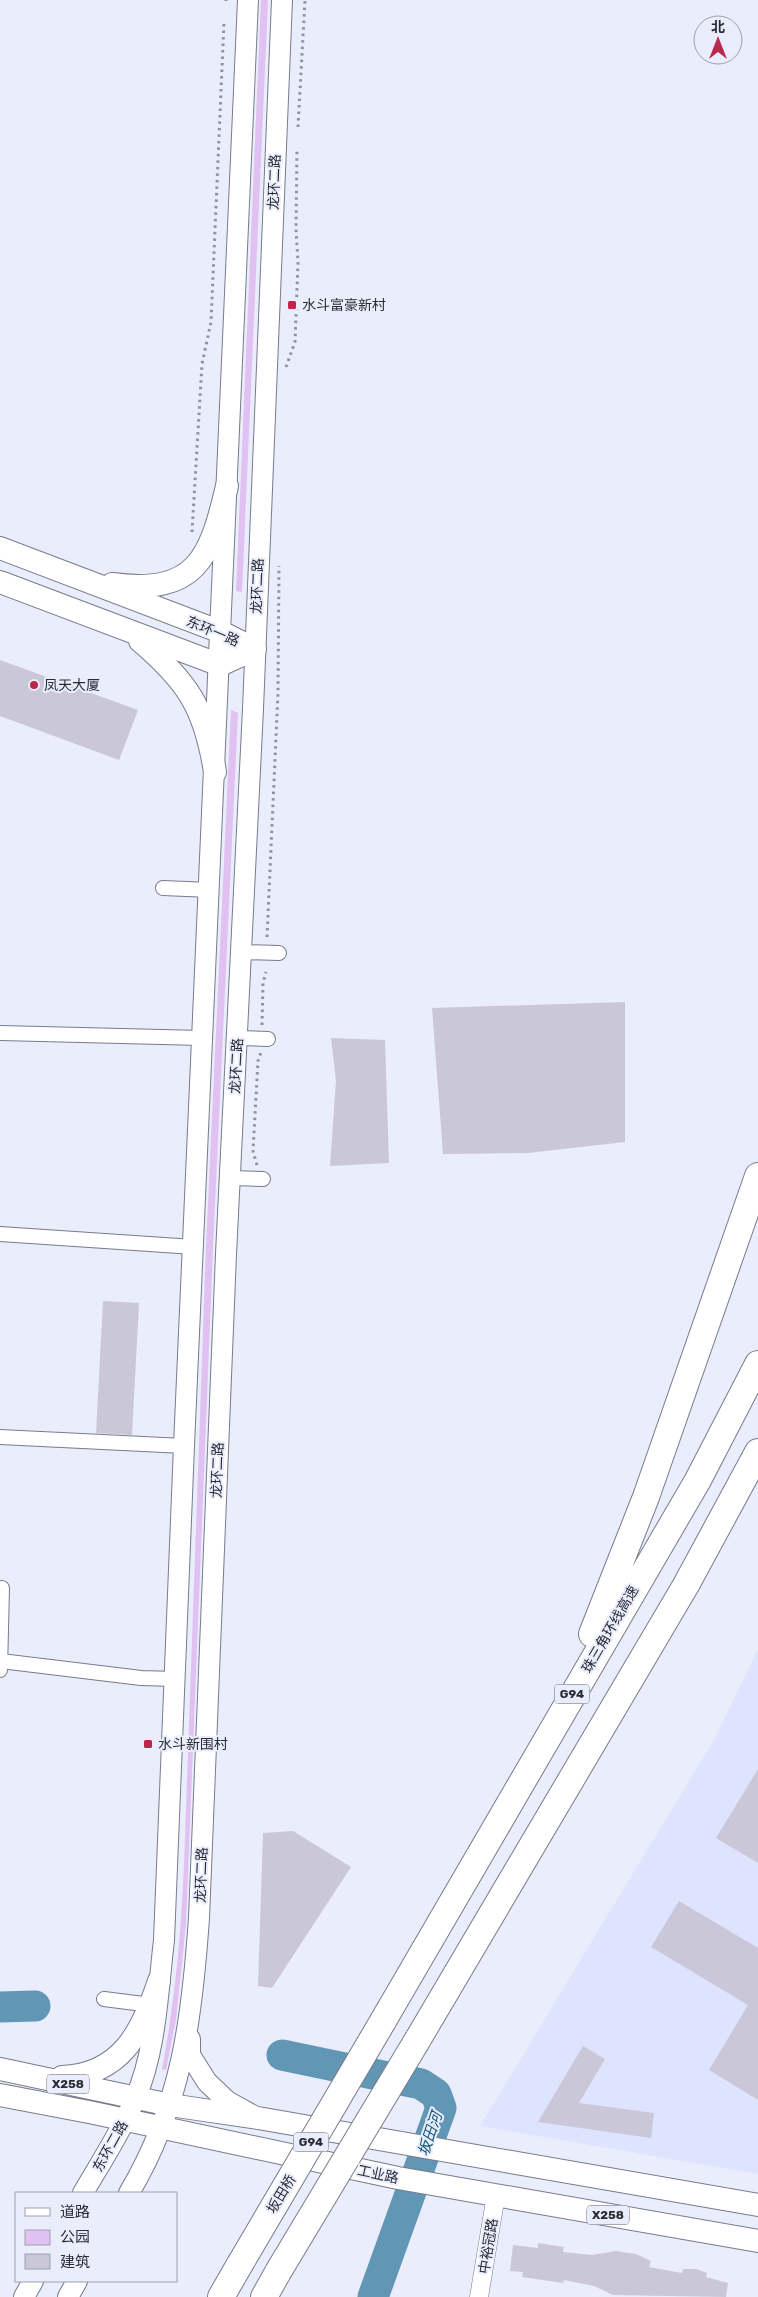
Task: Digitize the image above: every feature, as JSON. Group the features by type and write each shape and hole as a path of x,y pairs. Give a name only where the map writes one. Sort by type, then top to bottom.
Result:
{"highway":[{"path":"558,1718 646,1497 758,1176"},
{"name":"珠三角环线高速","path":"383,2021 698,1480 758,1364"},
{"name":"G94","path":"264,2297 686,1584 758,1452"},
{"path":"686,1584 758,1474"},
{"name":"坂田桥","path":"221,2297 383,2021"}],"main road":[{"path":"135,2098 146,2066 165,1931 184,1446 248,0"},
{"name":"龙环二路","path":"162,2127 184,2053 190,2020 199,1918 226,1254 255,650 282,0"},
{"path":"81,579 117,585 143,586 156,585 183,578 195,569 211,543 227,486"},
{"name":"东环一路","path":"0,548 221,632 255,650"},
{"name":"东环一路","path":"0,582 220,665 255,650"},
{"path":"118,626 156,655 185,686 201,714 208,734 215,772"},
{"path":"40,2078 72,2077 90,2074 106,2067 129,2044 151,2005 159,1981"},
{"path":"190,2020 190,2055 207,2082 227,2101 258,2118"},
{"name":"X258","path":"0,2069 170,2105 470,2154 758,2205"},
{"name":"工业路","path":"0,2095 162,2127 398,2178 758,2241"},
{"name":"东环二路","path":"84,2192 135,2098"},
{"path":"130,2192 148,2161 162,2127"},
{"path":"24,2297 32,2282"},
{"path":"68,2297 76,2282"}],"street":[{"path":"163,888 210,890"},
{"path":"240,952 279,953"},
{"path":"0,1033 202,1038"},
{"path":"237,1038 264,1039"},
{"path":"230,1178 260,1173"},
{"path":"0,1234 194,1246"},
{"path":"0,1437 184,1446"},
{"path":"2,1588 1,1666 140,1678 175,1679"},
{"path":"104,1999 151,2005"},
{"name":"中裕冠路","path":"480,2297 496,2195"}],"path":[{"path":"298,126 305,0"},
{"path":"191,539 202,364 211,322 224,22"},
{"path":"284,373 295,342 298,263 296,229 297,148"},
{"path":"267,936 277,702 279,560"},
{"path":"260,1173 253,1151 258,1061 264,1039 263,983 266,972"}],"shaded area":[{"path":"758,1649 758,2174 480,2126 715,1738"}],"green space":[{"path":"261,0 268,0 242,592 236,591"},
{"path":"231,710 238,713 213,1247 186,1924 176,2019 166,2070 162,2069 177,1967 184,1865 206,1247"}],"building":[{"name":"凤天大厦","path":"0,660 138,710 119,760 0,716"},
{"path":"625,1002 625,1142 528,1153 443,1154 432,1008"},
{"path":"331,1038 385,1040 389,1163 330,1166 336,1081"},
{"path":"103,1301 139,1303 132,1435 96,1433"},
{"path":"758,1769 758,1863 716,1838"},
{"path":"293,1831 351,1867 272,1988 258,1986 263,1833"},
{"path":"679,1901 758,1948 758,2100 709,2070 748,2005 651,1947"},
{"path":"583,2046 605,2059 579,2103 654,2113 651,2138 538,2122"},
{"path":"538,2243 564,2247 563,2252 592,2255 616,2251 636,2254 651,2261 649,2267 682,2273 683,2269 696,2269 707,2273 706,2277 728,2283 726,2297 613,2295 594,2286 564,2280 563,2283 522,2277 523,2272 510,2271 513,2245 538,2248"}],"waterway":[{"name":"坂田河","path":"0,2007 35,2006"},
{"name":"坂田河","path":"282,2055 421,2084 436,2094 441,2108 373,2297"}],"place":[{"name":"水斗富豪新村","path":"292,305"},
{"name":"凤天大厦","path":"34,685"},
{"name":"水斗新围村","path":"148,1744"}]}
